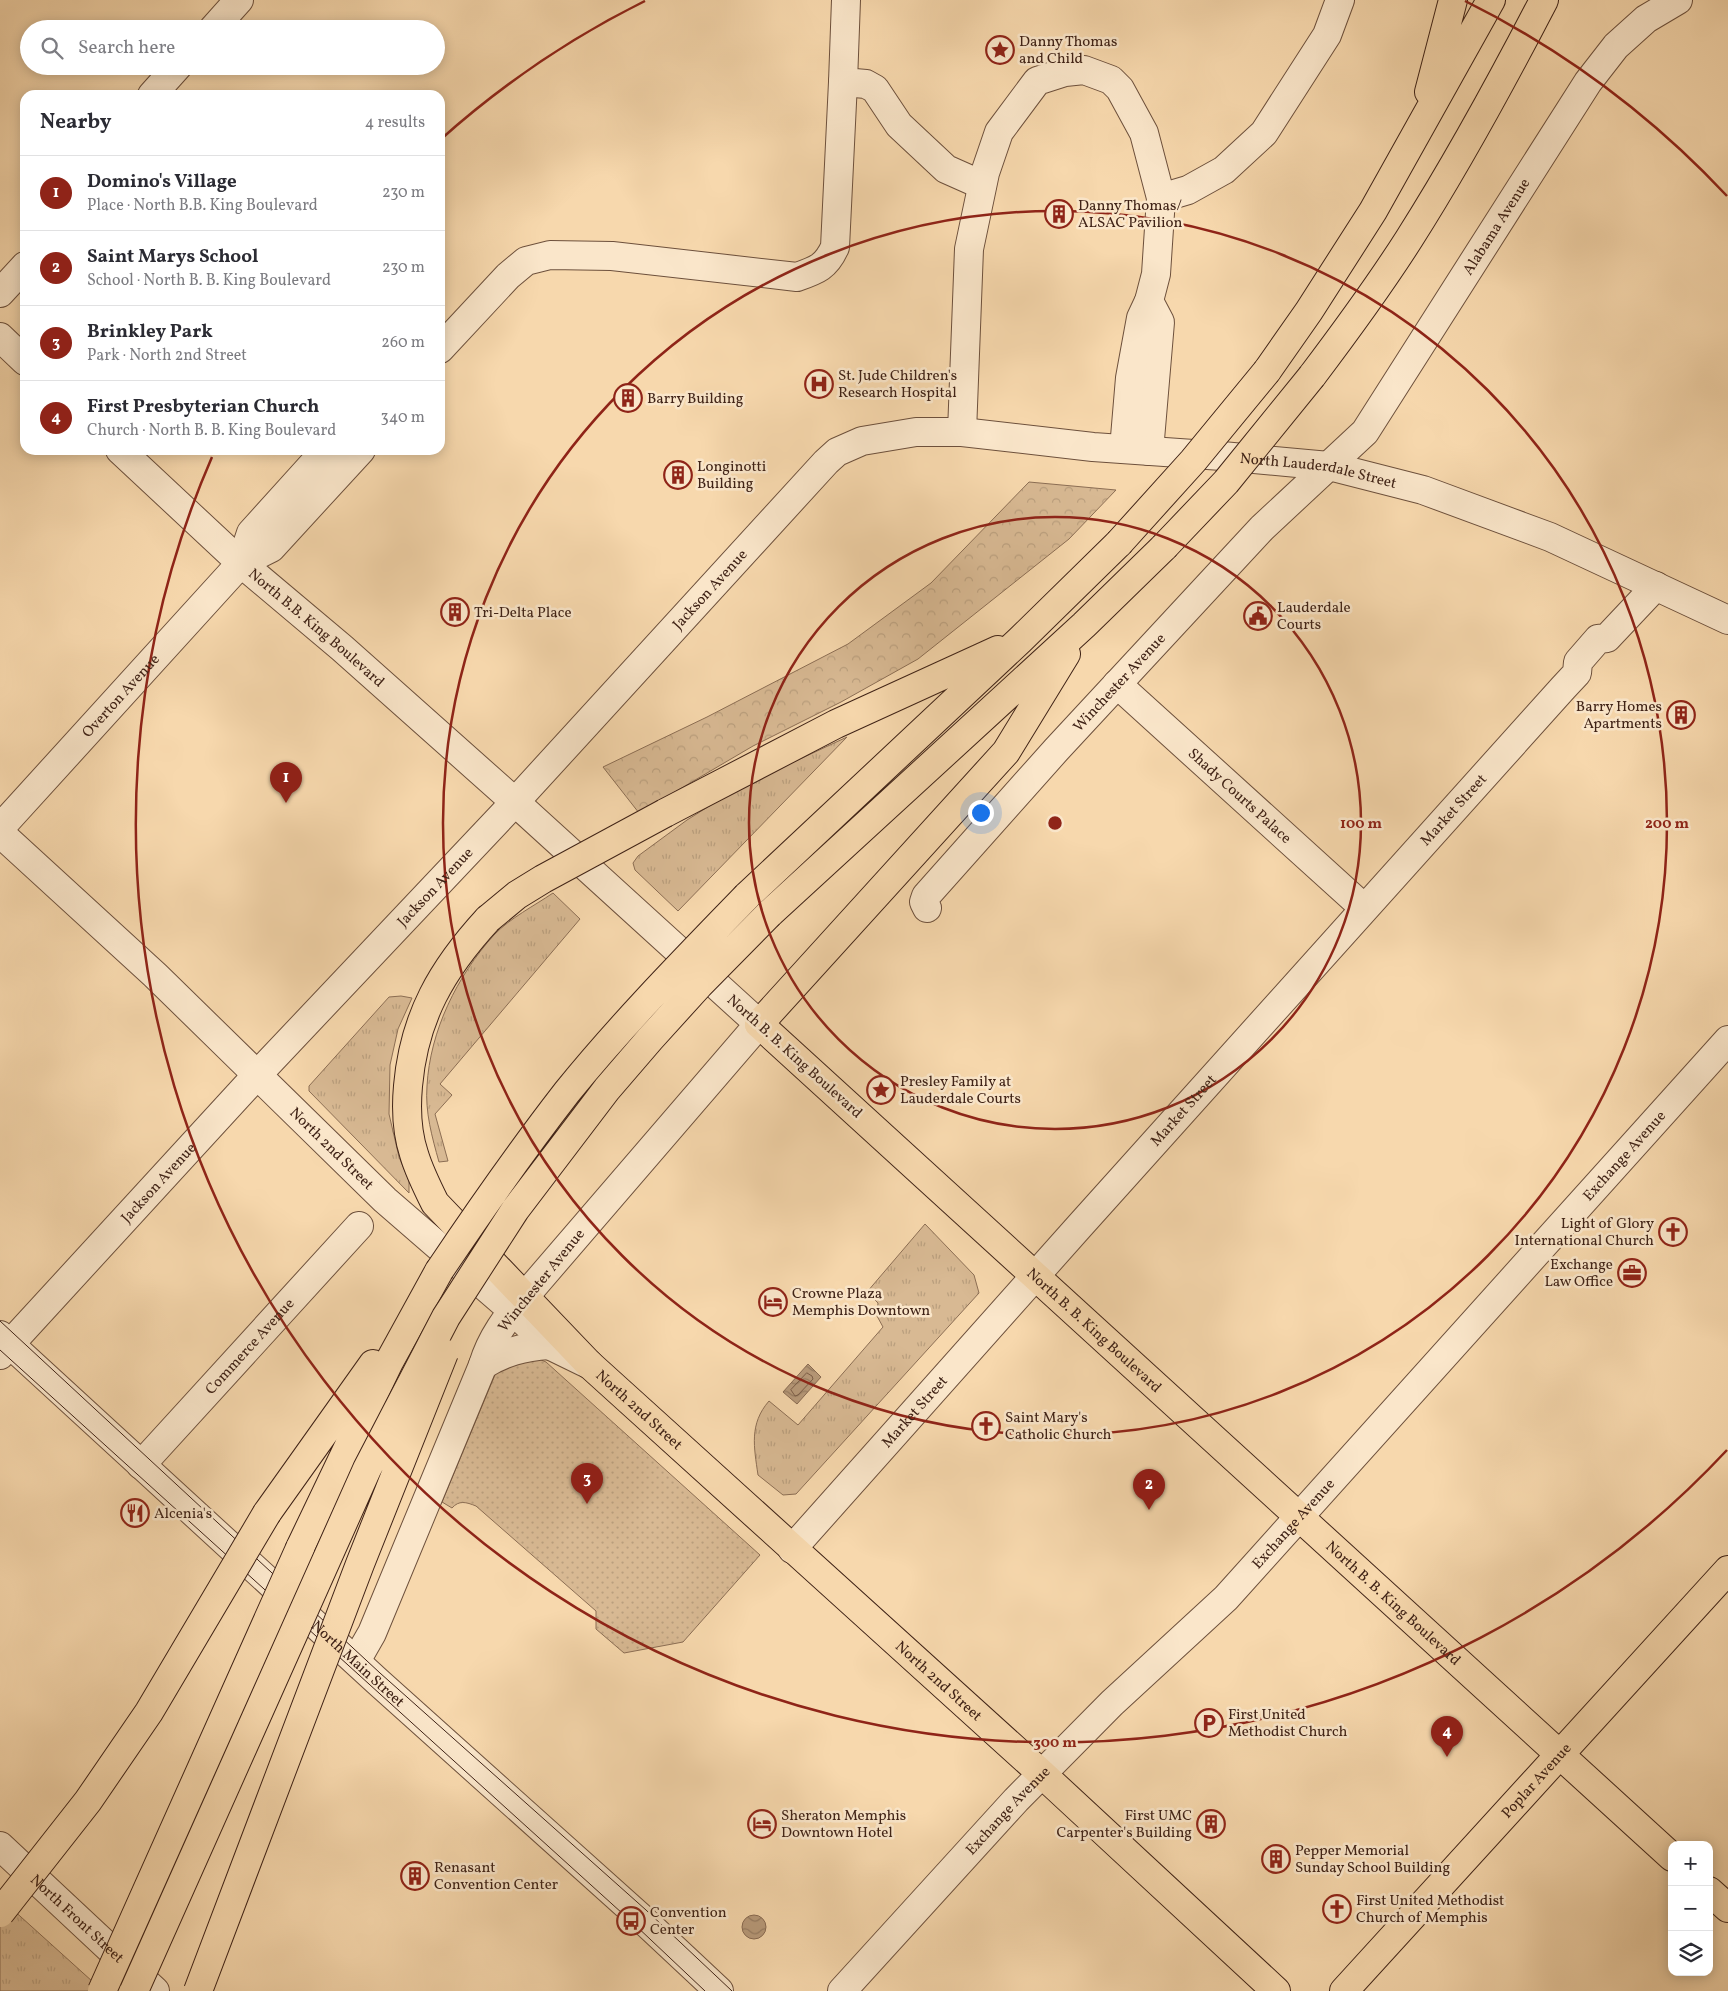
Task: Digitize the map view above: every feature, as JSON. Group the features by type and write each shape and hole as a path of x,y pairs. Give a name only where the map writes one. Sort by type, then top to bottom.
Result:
{"main road":[{"path":"1418,132 1453,0"},
{"path":"0,1914 112,1767 149,1712 267,1513 439,1271 503,1176 568,1091 654,992 747,896 1020,640 1119,543 1193,461 1267,370 1309,311 1373,212 1491,0"},
{"path":"134,1991 367,1469 438,1333 478,1266 538,1179 607,1089 650,1038 769,914 1084,625 1164,547 1226,482 1312,376 1362,309 1409,239 1459,156 1544,0"},
{"path":"759,1024 1006,752 1084,625"},
{"path":"589,1364 518,1303 435,1203 421,1175 413,1152 407,1101 409,1072 422,1017 433,992 464,944 488,919 517,895 543,879 664,813 836,724 1020,640"},
{"name":"North B. B. King Boulevard","path":"759,1024 1668,1853"},
{"path":"198,1991 360,1564 478,1266"},
{"path":"102,1991 304,1539 389,1362 439,1271"},
{"name":"North 2nd Street","path":"589,1364 1042,1774 1276,1991"},
{"name":"Poplar Avenue","path":"1344,1991 1728,1570"},
{"path":"1713,1895 1728,1908"}],"street":[{"path":"221,20 239,0"},
{"path":"445,344 508,276 526,261 550,254 675,263 797,277 815,270 828,261 835,247 846,0"},
{"path":"1161,198 1188,190 1224,170 1264,133 1327,34 1340,0"},
{"name":"Alabama Avenue","path":"1329,466 1365,432 1588,82 1616,46 1646,18 1678,0"},
{"path":"962,432 969,249 982,185 999,132 1037,81 1064,72 1084,70 1111,80 1120,89 1144,133 1161,198 1156,274 1149,302 1141,318 1130,378 1137,450"},
{"path":"156,90 170,75"},
{"path":"843,82 866,84 875,89 899,125 946,169 982,185"},
{"path":"0,294 20,272"},
{"path":"0,337 20,356"},
{"name":"North Lauderdale Street","path":"880,437 916,432 962,432 1093,447 1329,466 1423,490 1488,513 1550,537 1728,620"},
{"name":"Jackson Avenue","path":"3,1345 516,802 826,462 837,452 849,446 880,437"},
{"name":"North B.B. King Boulevard","path":"125,455 241,564 342,648 516,802"},
{"name":"Overton Avenue","path":"241,564 251,533 321,455"},
{"name":"Overton Avenue","path":"0,828 241,564 271,548 356,455"},
{"name":"Winchester Avenue","path":"927,908 924,902 926,896 1056,750 1262,528 1329,466"},
{"name":"Market Street","path":"792,1549 1364,908 1577,673 1578,662 1598,639 1607,638 1656,586"},
{"name":"Shady Courts Palace","path":"1117,684 1364,908"},
{"name":"North B. B. King Boulevard","path":"516,802 759,1024"},
{"name":"North 2nd Street","path":"0,833 148,968 385,1200 518,1303 549,1345 589,1364"},
{"name":"Winchester Avenue","path":"356,1661 372,1633 483,1365 488,1348 518,1303 759,1024"},
{"name":"Exchange Avenue","path":"842,1991 1042,1774 1112,1703 1226,1598 1728,1040"},
{"name":"Commerce Avenue","path":"141,1465 359,1226"},
{"name":"North Main Street","path":"3,1345 141,1465 484,1778 640,1917 719,1991"},
{"path":"483,1365 499,1355 515,1349 549,1345"},
{"name":"North Front Street","path":"0,1846 155,1991"}],"green space":[{"path":"1029,482 1116,490 1069,539 918,659 841,702 753,746 639,813 603,767 707,717 848,644 931,583"},
{"path":"847,737 678,911 635,870 633,863 638,856 687,820 738,788"},
{"path":"553,893 580,919 440,1084 452,1095 435,1114 448,1161 439,1162 428,1115 427,1086 429,1065 434,1045 448,1005 468,968 494,935 515,918"},
{"path":"401,996 412,998 398,1029 390,1065 389,1114 399,1157 409,1181 409,1193 309,1091 309,1086 389,997"},
{"path":"925,1224 974,1275 979,1293 796,1494 783,1495 758,1475 754,1436 758,1418 769,1401 798,1425 883,1327 877,1316 878,1303 867,1292"},
{"path":"534,1357 546,1362 760,1555 683,1642 624,1653 596,1629 596,1611 476,1506 463,1502 452,1508 442,1502 497,1370"},
{"path":"0,1898 103,1991 0,1991"}],"water":[{"path":"808,1364 821,1377 797,1404 783,1392"},
{"path":"754,1915 759,1916 765,1922 765,1932 759,1938 754,1939 749,1938 743,1932 742,1927 743,1922 749,1916"}],"tram line":[{"path":"0,1321 380,1673 646,1910 732,1991"},
{"path":"0,1350 633,1923 705,1991"}],"place":[{"name":"Danny Thomas and Child","path":"1000,50"},
{"name":"Danny Thomas/ ALSAC Pavilion","path":"1059,214"},
{"name":"St. Jude Children's Research Hospital","path":"819,384"},
{"name":"Barry Building","path":"628,398"},
{"name":"Longinotti Building","path":"678,475"},
{"name":"Tri-Delta Place","path":"455,612"},
{"name":"Lauderdale Courts","path":"1258,616"},
{"name":"Barry Homes Apartments","path":"1681,715"},
{"name":"Domino's Village","path":"286,803"},
{"name":"Presley Family at Lauderdale Courts","path":"881,1090"},
{"name":"Light of Glory International Church","path":"1673,1232"},
{"name":"Exchange Law Office","path":"1632,1273"},
{"name":"Crowne Plaza Memphis Downtown","path":"773,1302"},
{"name":"Saint Mary's Catholic Church","path":"986,1426"},
{"name":"Brinkley Park","path":"587,1504"},
{"name":"Saint Marys School","path":"1149,1510"},
{"name":"Alcenia's","path":"135,1513"},
{"name":"First United Methodist Church","path":"1209,1723"},
{"name":"First Presbyterian Church","path":"1447,1757"},
{"name":"Sheraton Memphis Downtown Hotel","path":"762,1824"},
{"name":"First UMC Carpenter's Building","path":"1211,1824"},
{"name":"Pepper Memorial Sunday School Building","path":"1276,1859"},
{"name":"Renasant Convention Center","path":"415,1876"},
{"name":"First United Methodist Church of Memphis","path":"1337,1909"},
{"name":"Convention Center","path":"631,1921"}]}
